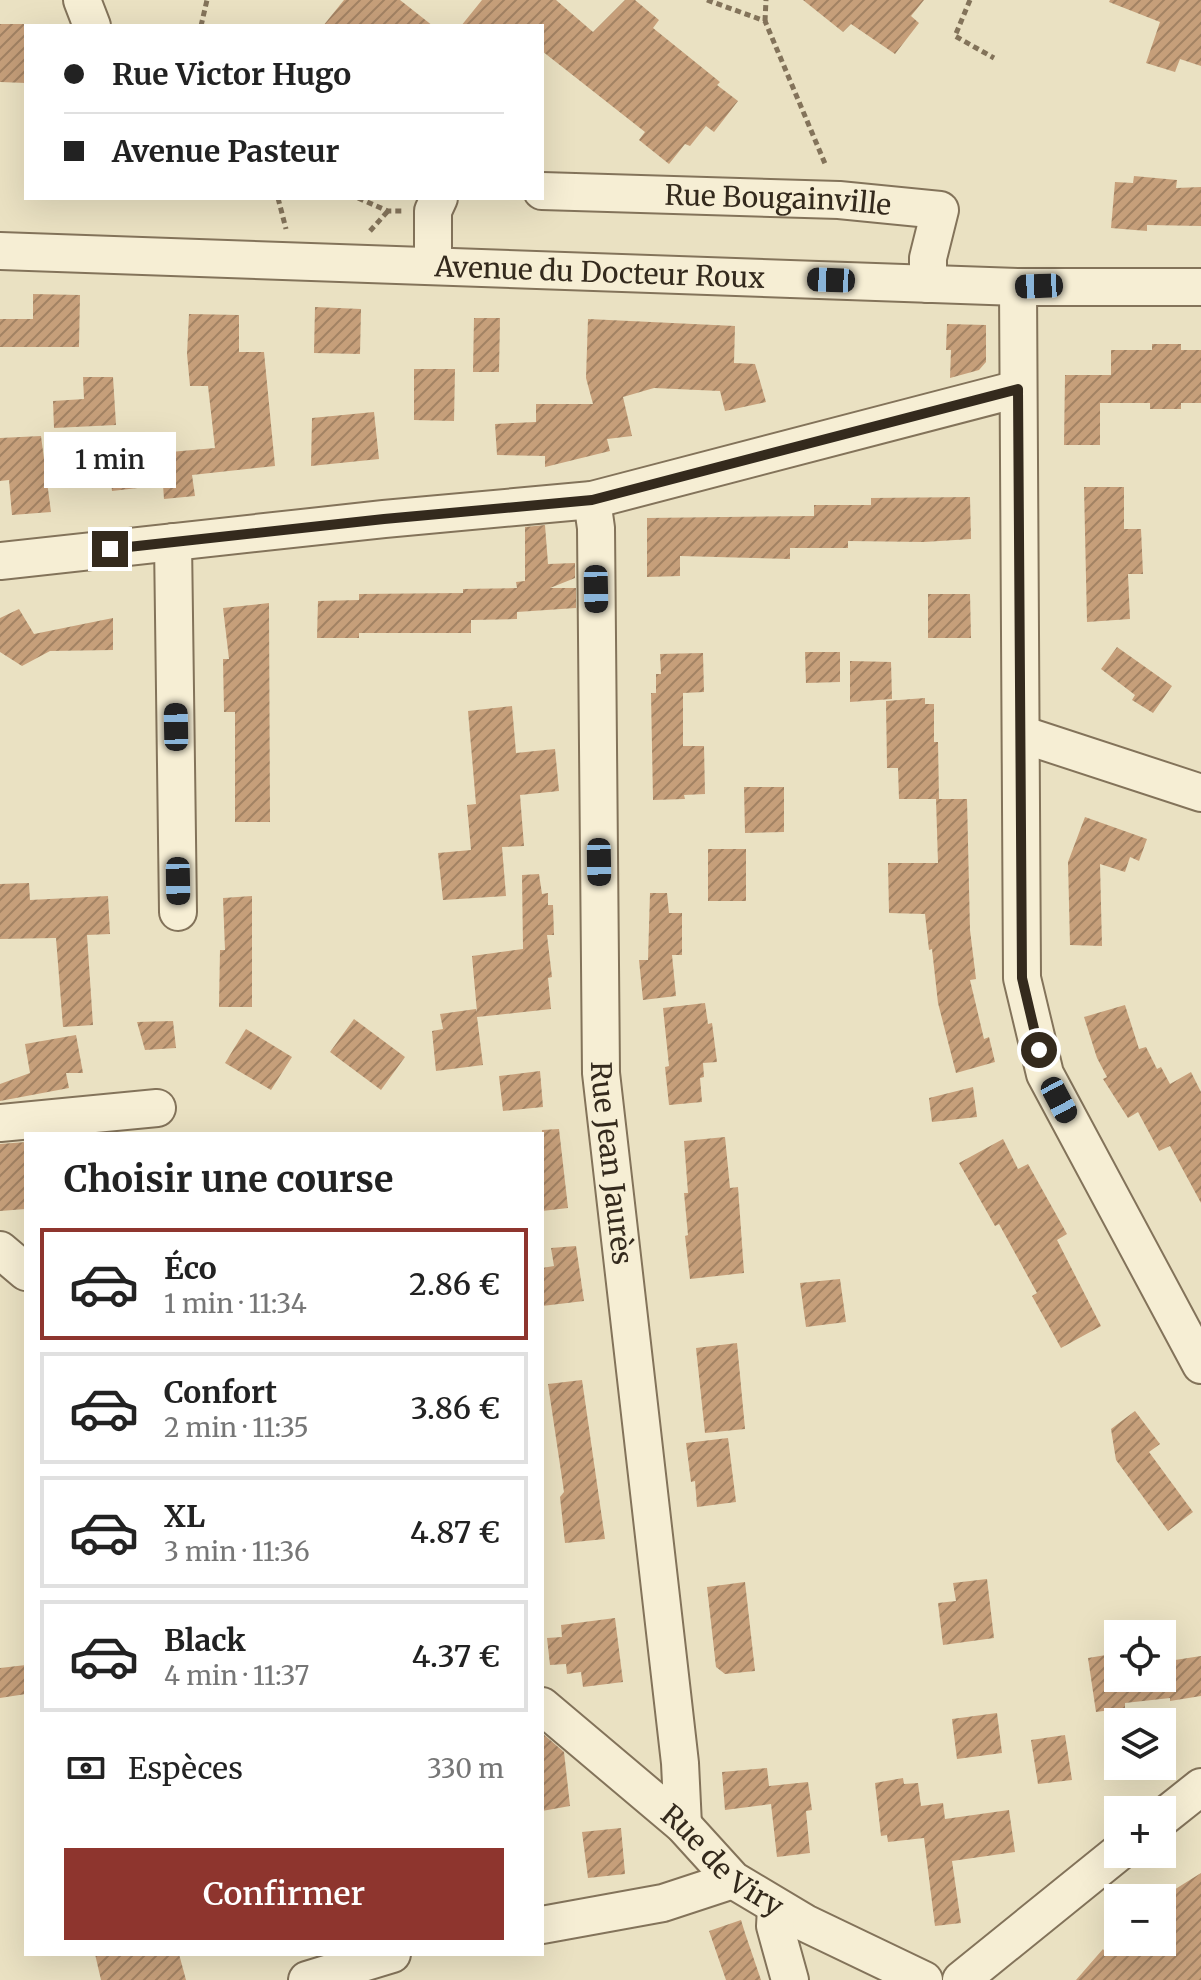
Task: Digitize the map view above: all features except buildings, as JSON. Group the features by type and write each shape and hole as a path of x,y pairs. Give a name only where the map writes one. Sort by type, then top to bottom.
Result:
{"street":[{"path":"82,0 91,24"},
{"name":"Rue Bougainville","path":"544,191 839,200 940,210 928,258 928,284"},
{"path":"433,266 436,204"},
{"name":"Avenue du Docteur Roux","path":"0,251 1018,287 1201,287"},
{"path":"1018,287 1022,978 1045,1074 1201,1365"},
{"path":"0,561 592,500 1018,389"},
{"name":"Rue Jean Jaurès","path":"592,500 596,528 601,1073 680,1763 683,1825"},
{"path":"173,542 178,912"},
{"path":"1021,734 1201,793"},
{"path":"0,1123 157,1108"},
{"path":"0,1250 24,1270"},
{"name":"Rue de Viry","path":"544,1708 683,1825 733,1880 776,1908 924,1980"},
{"path":"1176,1807 1201,1787"},
{"path":"961,1980 1104,1864"},
{"path":"544,1925 663,1903 733,1880"},
{"path":"776,1908 775,1926 790,1980"},
{"path":"307,1980 385,1956"}],"path":[{"path":"201,24 207,0"},
{"path":"707,0 765,21"},
{"path":"766,0 765,21 839,200"},
{"path":"970,0 955,36 994,58"},
{"path":"278,200 287,234"},
{"path":"363,200 388,211 436,204"},
{"path":"366,236 388,211"}],"route":[{"path":"110,549 592,500 1018,389 1022,978 1039,1050"}]}
